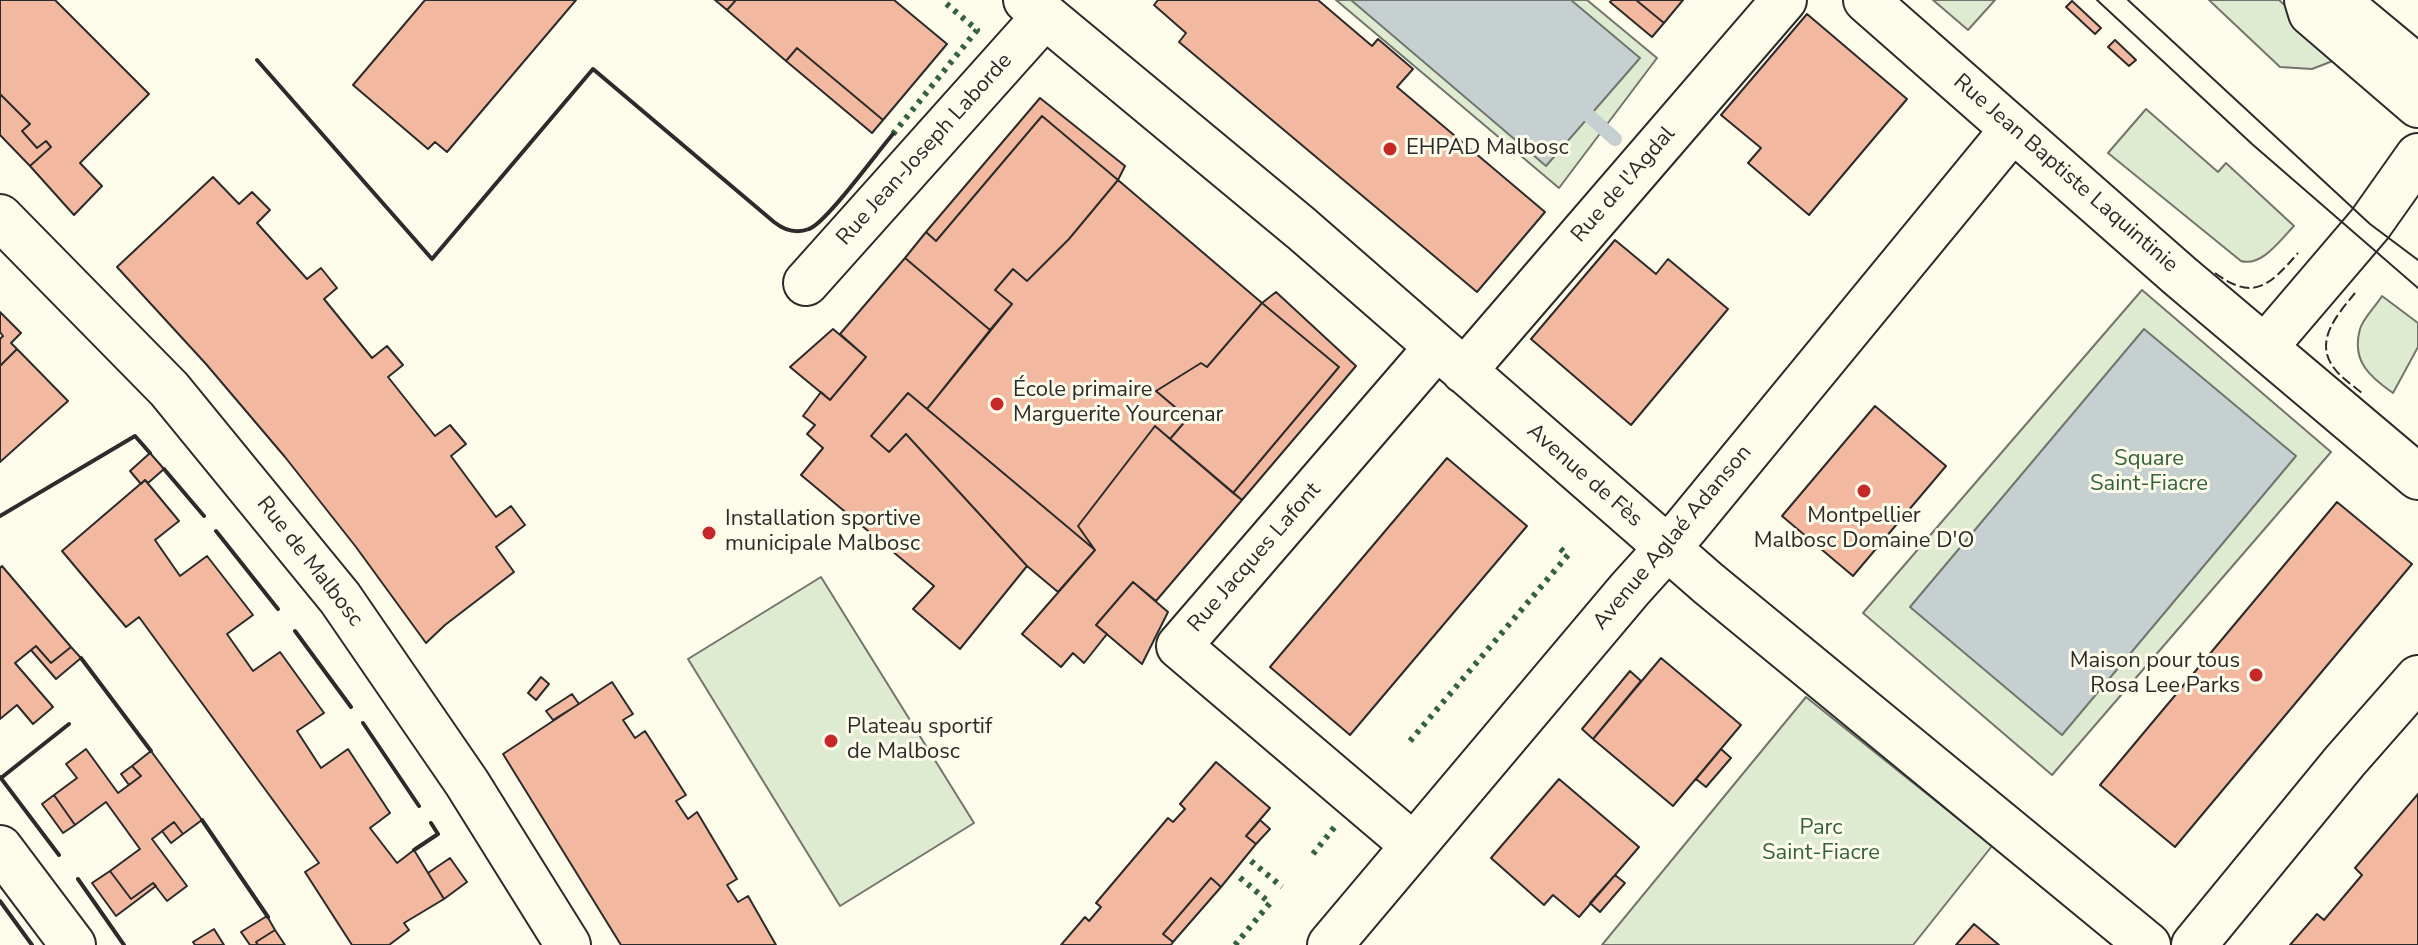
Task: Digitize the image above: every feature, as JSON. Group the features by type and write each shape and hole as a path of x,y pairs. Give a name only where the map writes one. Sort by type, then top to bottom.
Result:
{"street":[{"name":"Rue de l'Agdal","path":"1450,359 1784,0"},
{"name":"Rue Jean Baptiste Laquintinie","path":"1866,0 2418,477"},
{"path":"2307,0 2311,13 2418,105"},
{"path":"2336,0 2418,68"},
{"name":"Avenue de Fès","path":"1035,8 1302,229 1667,548 2148,945"},
{"name":"Rue Jean-Joseph Laborde","path":"806,283 1035,8"},
{"name":"Avenue Aglaé Adanson","path":"1330,945 1667,548 2013,129"},
{"path":"2265,347 2364,231 2418,156"},
{"name":"Rue de Malbosc","path":"0,217 169,389 340,598 467,783 568,945"},
{"name":"Rue Jacques Lafont","path":"1413,845 1179,646 1450,359"},
{"path":"2194,945 2345,761 2418,678"},
{"path":"0,848 73,945"}],"green space":[{"path":"1336,0 1587,0 1657,58 1559,188"},
{"path":"1933,0 1995,0 1968,30"},
{"path":"2209,0 2279,0 2343,57 2312,69 2280,67"},
{"path":"2146,109 2218,172 2226,163 2294,226 2277,245 2256,260 2241,261 2108,153"},
{"name":"Square Saint-Fiacre","path":"2142,290 2331,452 2052,775 1863,613"},
{"path":"2382,296 2418,323 2418,347 2393,393 2364,367 2358,350 2362,325"},
{"name":"Plateau sportif de Malbosc","path":"821,577 974,823 840,906 688,659"},
{"name":"Parc Saint-Fiacre","path":"1806,697 1992,846 1913,945 1602,945"}],"shaded area":[{"path":"1351,0 1571,0 1640,58 1546,166"},
{"name":"Square Saint-Fiacre","path":"2144,329 2296,456 2062,735 1910,607"}],"building":[{"path":"0,0 55,0 149,94 80,163 102,186 74,215 30,166 51,147 46,141 37,148 22,131 30,124 0,94"},
{"path":"425,0 576,0 447,152 435,142 428,149 353,85"},
{"path":"715,0 736,0 727,10"},
{"path":"736,0 894,0 947,44 883,120 797,48 786,61 727,10"},
{"name":"EHPAD Malbosc","path":"1158,0 1318,0 1372,46 1378,39 1413,69 1397,87 1545,212 1477,292 1179,42 1186,33 1154,5"},
{"path":"1636,0 1664,23 1652,37 1610,2"},
{"path":"1636,0 1683,0 1664,23"},
{"path":"2072,1 2101,28 2095,34 2066,7"},
{"path":"1807,14 1907,99 1809,215 1748,163 1761,148 1721,115"},
{"path":"2115,40 2136,60 2129,66 2108,47"},
{"path":"797,48 883,120 872,133 786,61"},
{"path":"0,94 30,124 22,131 37,148 46,141 51,147 30,166 0,135"},
{"path":"1040,98 1125,166 1118,180 1042,116 936,241 926,232"},
{"path":"1042,116 1118,180 1069,239 1027,281 1013,269 995,290 1012,304 990,330 905,258 926,232 936,241"},
{"path":"213,177 239,204 252,192 270,210 257,223 307,279 321,268 337,288 324,299 372,358 387,346 403,365 388,377 435,436 450,425 466,444 451,456 496,517 511,506 525,525 496,547 514,572 426,643 285,457 206,364 117,267"},
{"path":"1118,180 1262,303 1207,367 1201,363 1156,391 1188,418 1170,439 1155,426 1078,526 1095,550 927,409 1012,304 995,290 1013,269 1027,281 1069,239"},
{"path":"1615,240 1656,274 1668,259 1728,309 1631,425 1531,339"},
{"path":"905,258 990,330 927,409 908,393 871,436 889,452 906,434 1027,566 960,649 913,609 934,586 801,475 823,448 807,434 815,425 803,416 821,392 830,400 866,357 840,334"},
{"path":"1276,292 1356,366 1242,500 1233,493 1339,367 1262,303"},
{"path":"1262,303 1339,367 1233,493 1170,439 1188,418 1156,391 1201,363 1207,367"},
{"path":"0,312 21,333 11,343 17,349 0,366 0,339 3,336 0,332"},
{"path":"833,329 866,357 830,400 790,367"},
{"path":"17,349 68,401 0,462 0,366"},
{"path":"908,393 1095,550 1058,592 1027,566 906,434 889,452 871,436"},
{"name":"Montpellier Malbosc Domaine D'O","path":"1875,406 1946,466 1853,576 1782,516"},
{"path":"1155,426 1242,500 1156,601 1133,582 1096,625 1107,634 1084,663 1073,653 1061,667 1022,634 1095,550 1078,526"},
{"path":"150,453 164,469 148,483 145,480 141,484 130,471"},
{"path":"1447,458 1527,526 1350,735 1270,667"},
{"path":"145,480 179,521 155,540 180,576 207,556 253,615 227,634 253,671 280,652 324,713 297,731 321,768 348,749 390,813 370,828 397,863 414,850 444,899 404,923 409,930 389,945 352,945 305,872 319,863 139,617 126,627 62,551"},
{"name":"Maison pour tous Rosa Lee Parks","path":"2337,502 2412,564 2175,847 2100,785"},
{"path":"2,566 71,647 51,663 36,646 15,663 53,707 33,724 17,705 0,719"},
{"path":"1133,582 1168,612 1142,664 1096,625"},
{"path":"36,646 51,663 71,647 81,658 56,679 31,650"},
{"path":"1661,658 1741,725 1673,806 1593,739"},
{"path":"1630,671 1641,681 1593,739 1582,729"},
{"path":"541,677 549,684 536,700 528,693"},
{"path":"612,682 633,714 623,720 635,738 645,731 686,795 676,801 688,819 697,812 737,879 727,885 738,902 748,896 776,945 621,945 503,754"},
{"path":"572,694 579,704 553,720 546,711"},
{"path":"86,749 118,793 141,776 132,766 151,751 202,820 183,834 174,822 152,839 187,886 167,901 153,883 131,899 110,871 140,849 106,802 75,825 54,795 77,778 66,764"},
{"path":"1721,749 1731,758 1706,787 1696,779"},
{"path":"1216,762 1270,808 1246,836 1256,844 1221,887 1211,878 1163,934 1173,942 1171,945 1061,945 1085,917 1089,921 1101,907 1096,903 1168,818 1173,822 1185,809 1180,804"},
{"path":"132,766 141,776 129,785 121,774"},
{"path":"1559,779 1639,847 1579,917 1553,895 1544,905 1491,858"},
{"path":"2418,794 2418,945 2290,945 2317,914 2324,920 2362,875 2355,868"},
{"path":"54,795 75,825 63,833 42,804"},
{"path":"1260,820 1270,829 1256,844 1246,836"},
{"path":"174,822 183,834 171,843 162,831"},
{"path":"450,858 467,882 444,899 428,873"},
{"path":"110,871 131,899 153,883 156,886 116,916 92,883"},
{"path":"1615,875 1625,883 1600,912 1590,903"},
{"path":"1211,878 1221,887 1173,942 1163,934"},
{"path":"267,916 275,930 256,942 258,945 250,945 241,932"},
{"path":"1974,924 1999,945 1956,945"},
{"path":"214,929 224,945 195,945 193,942"},
{"path":"275,930 285,945 258,945 256,942"}],"waterway":[{"path":"1577,105 1615,139"}],"tram line":[{"path":"2097,0 2252,144 2418,288"},
{"path":"2128,0 2370,224 2418,260"}],"hedge":[{"path":"893,134 977,30 942,0"},
{"path":"1410,741 1568,555 1557,546"},
{"path":"1313,854 1337,824"},
{"path":"1251,861 1282,887"},
{"path":"1235,945 1270,903 1238,876"}],"fence":[{"path":"2215,273 2240,287 2261,286 2279,274 2298,253"},
{"path":"2355,293 2330,328 2326,348 2337,372 2363,394"}],"wall":[{"path":"257,60 432,259 593,69 774,222 790,230 809,229 817,224 893,134"},
{"path":"0,516 135,436 150,453"},
{"path":"164,469 204,516"},
{"path":"216,531 278,609"},
{"path":"295,631 351,707"},
{"path":"81,658 151,751"},
{"path":"363,723 419,806"},
{"path":"1,778 69,724"},
{"path":"0,777 59,855"},
{"path":"202,820 268,917"},
{"path":"414,850 438,834 431,823"},
{"path":"78,879 124,945"},
{"path":"0,901 32,945"}],"place":[{"name":"EHPAD Malbosc","path":"1390,149"},
{"name":"École primaire Marguerite Yourcenar","path":"997,404"},
{"name":"Montpellier Malbosc Domaine D'O","path":"1864,491"},
{"name":"Installation sportive municipale Malbosc","path":"709,533"},
{"name":"Maison pour tous Rosa Lee Parks","path":"2256,675"},
{"name":"Plateau sportif de Malbosc","path":"831,741"}]}
